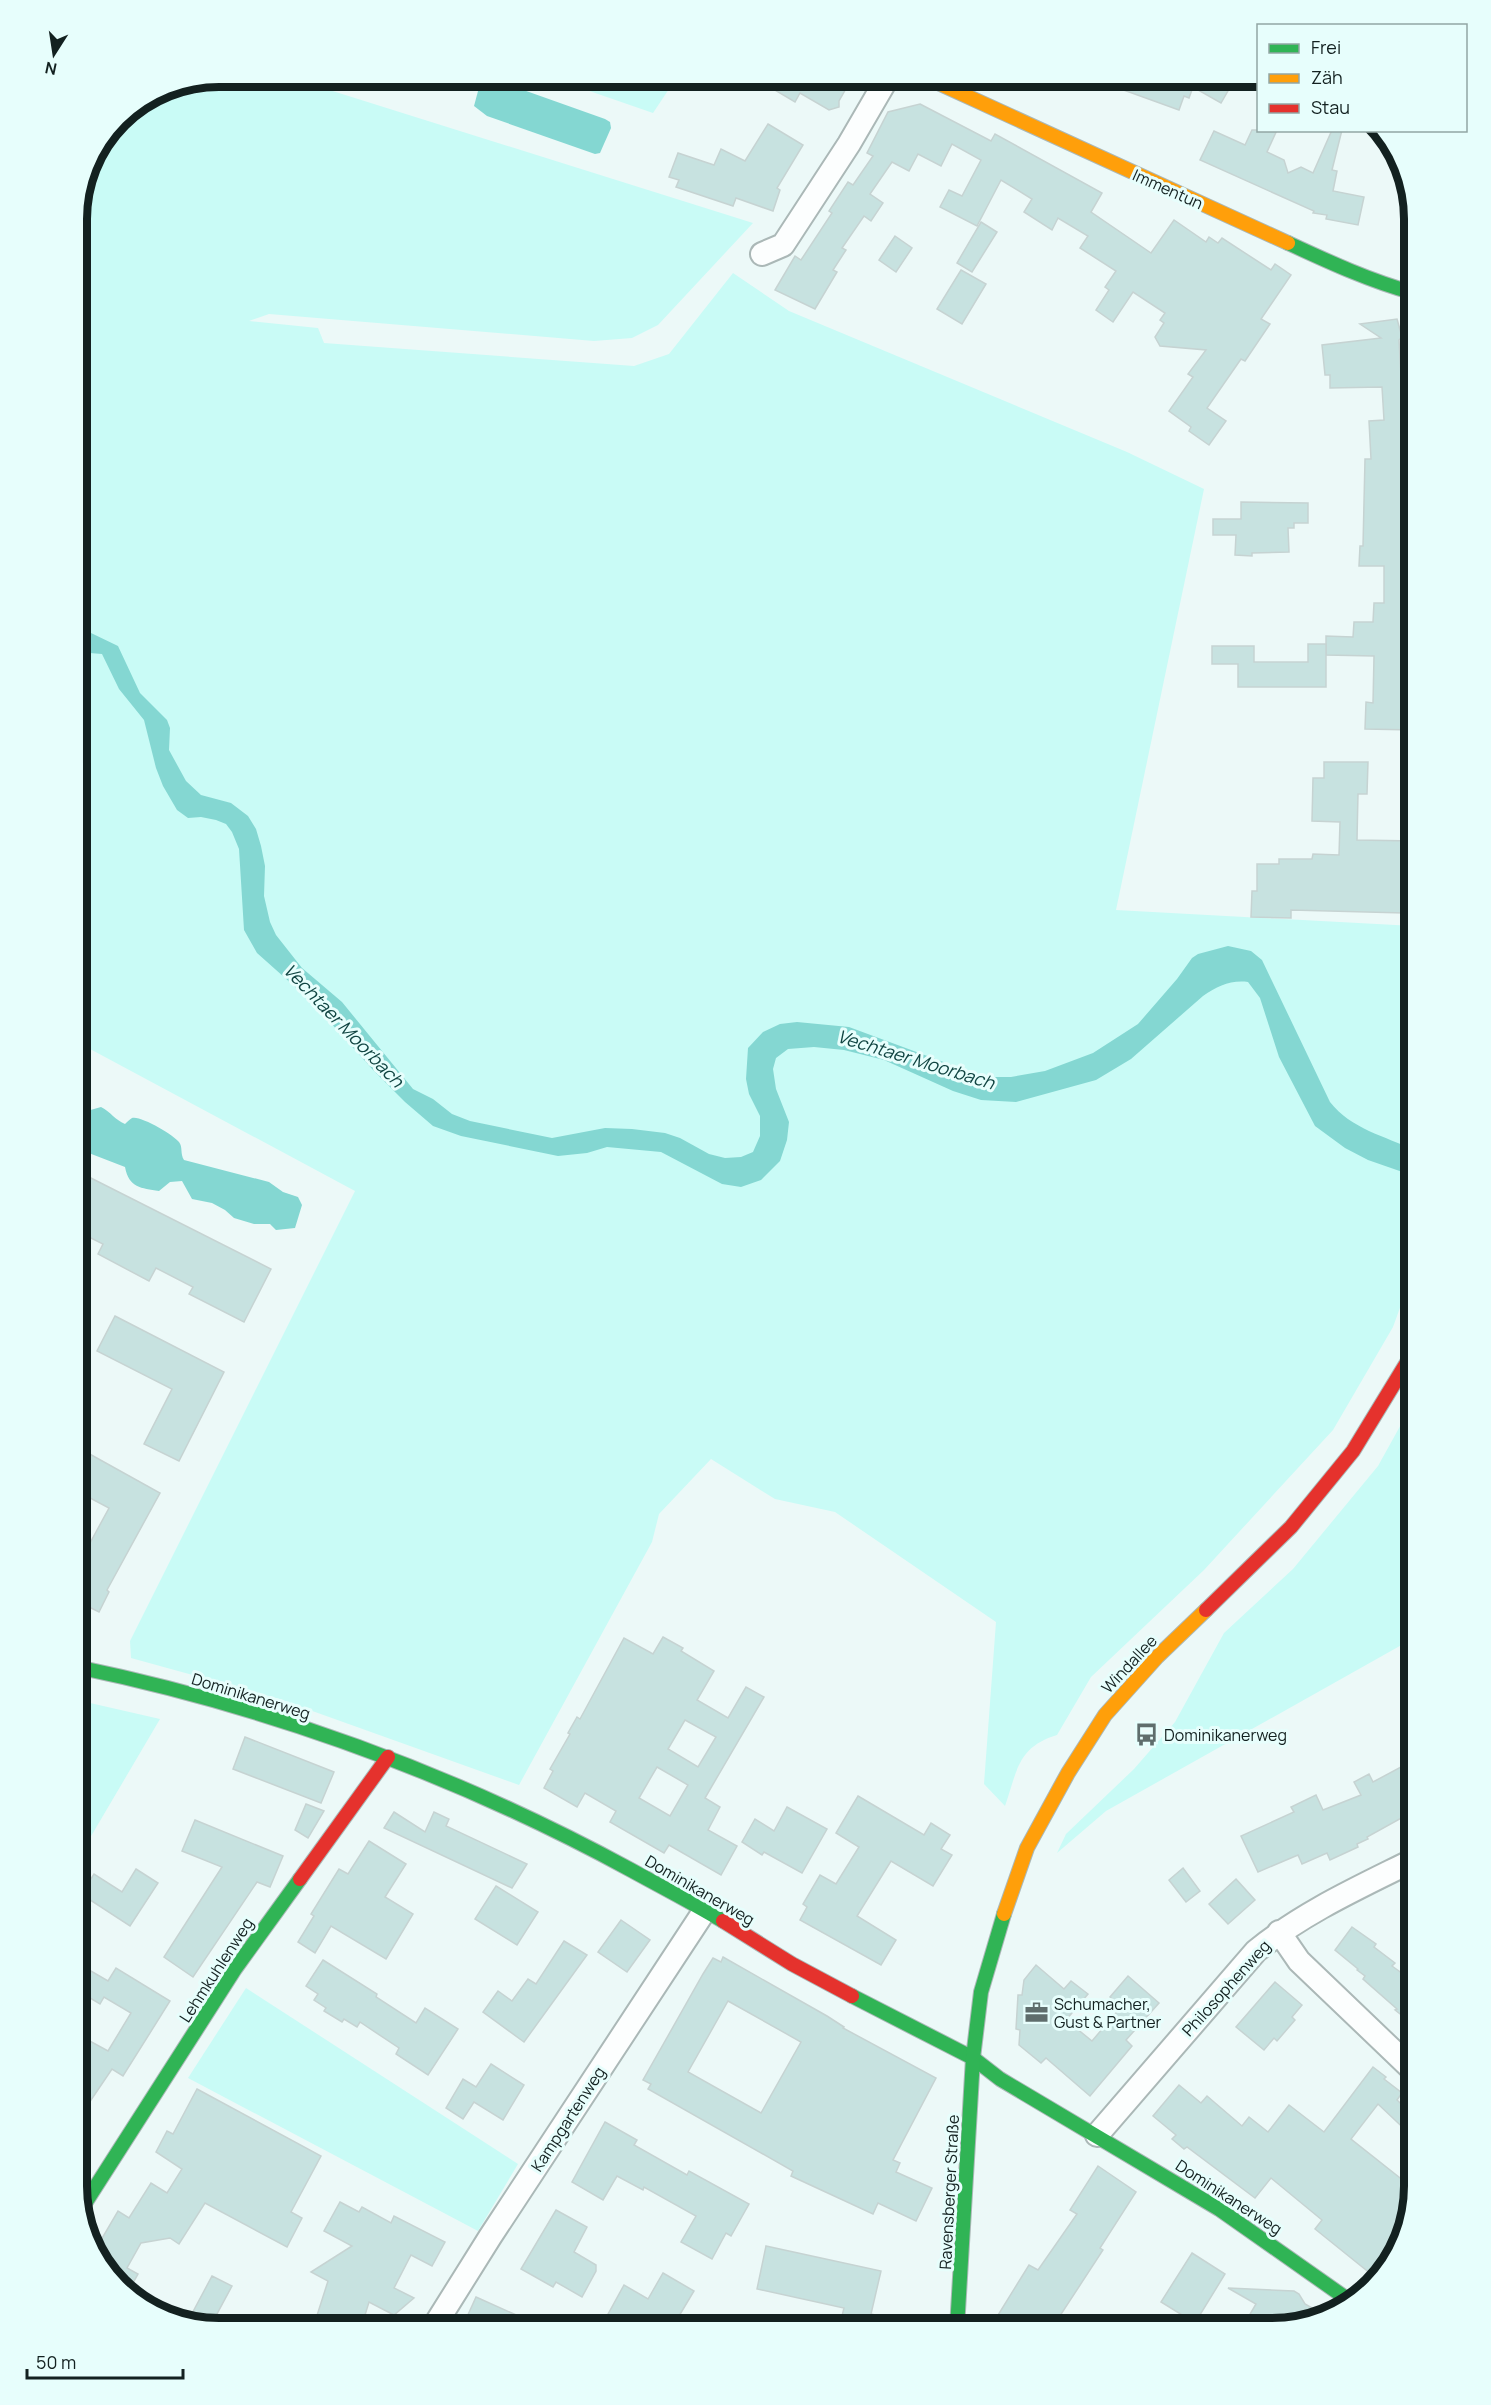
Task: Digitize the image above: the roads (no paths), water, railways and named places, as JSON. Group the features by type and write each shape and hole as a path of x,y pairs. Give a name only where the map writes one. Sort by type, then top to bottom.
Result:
{"street":[{"path":"762,254 783,245 849,144 882,87"},
{"name":"Immentun","path":"947,87 1347,270 1404,290"},
{"name":"Windallee","path":"973,2058 981,1992 1000,1926 1027,1848 1068,1773 1104,1715 1142,1673 1291,1527 1353,1451 1404,1367"},
{"name":"Dominikanerweg","path":"87,1669 242,1709 388,1757 477,1793 576,1840 705,1910 792,1964 973,2058 1000,2079 1219,2209 1344,2297"},
{"name":"Lehmkuhlenweg","path":"88,2199 235,1969 388,1757"},
{"name":"Philosophenweg","path":"1097,2135 1256,1950 1308,1914 1404,1865"},
{"name":"Kampgartenweg","path":"439,2318 705,1910"},
{"path":"1279,1932 1299,1961 1404,2061"},
{"name":"Ravensberger Straße","path":"958,2318 973,2058"}],"water":[{"path":"479,87 515,87 605,119 610,122 611,128 600,153 595,154 487,116 474,106"},
{"name":"Vechtaer Moorbach","path":"87,632 118,646 140,693 167,720 170,728 169,750 186,781 201,795 231,803 248,816 256,829 261,846 265,866 264,896 270,922 276,935 302,968 342,1002 413,1089 433,1099 452,1114 470,1121 552,1138 605,1128 665,1133 680,1138 709,1154 725,1158 741,1157 753,1152 760,1136 760,1116 749,1094 746,1079 748,1048 763,1032 780,1024 797,1022 849,1027 984,1077 1011,1077 1045,1071 1093,1053 1138,1024 1192,958 1198,954 1228,946 1251,951 1262,960 1330,1102 1338,1111 1358,1125 1404,1146 1404,1173 1368,1160 1345,1148 1315,1126 1279,1057 1260,998 1248,982 1224,984 1203,996 1131,1059 1096,1080 1016,1102 981,1100 953,1091 884,1060 844,1050 814,1047 788,1049 776,1058 773,1069 776,1089 789,1122 787,1140 780,1161 761,1180 741,1187 722,1184 661,1152 607,1147 587,1153 558,1156 461,1136 433,1126 373,1070 312,1002 257,953 244,930 239,849 232,832 226,824 216,820 201,817 188,818 177,810 156,768 144,720 119,689 102,654 87,653"},
{"path":"101,1107 125,1124 132,1118 149,1122 179,1142 184,1160 269,1182 283,1192 298,1197 302,1205 295,1228 276,1230 270,1224 254,1224 234,1218 212,1203 192,1199 182,1181 170,1182 159,1191 137,1186 129,1179 125,1167 87,1152 87,1111"}],"place":[{"name":"Dominikanerweg","path":"1146,1735"},
{"name":"Schumacher, Gust & Partner","path":"1036,2013"}]}
